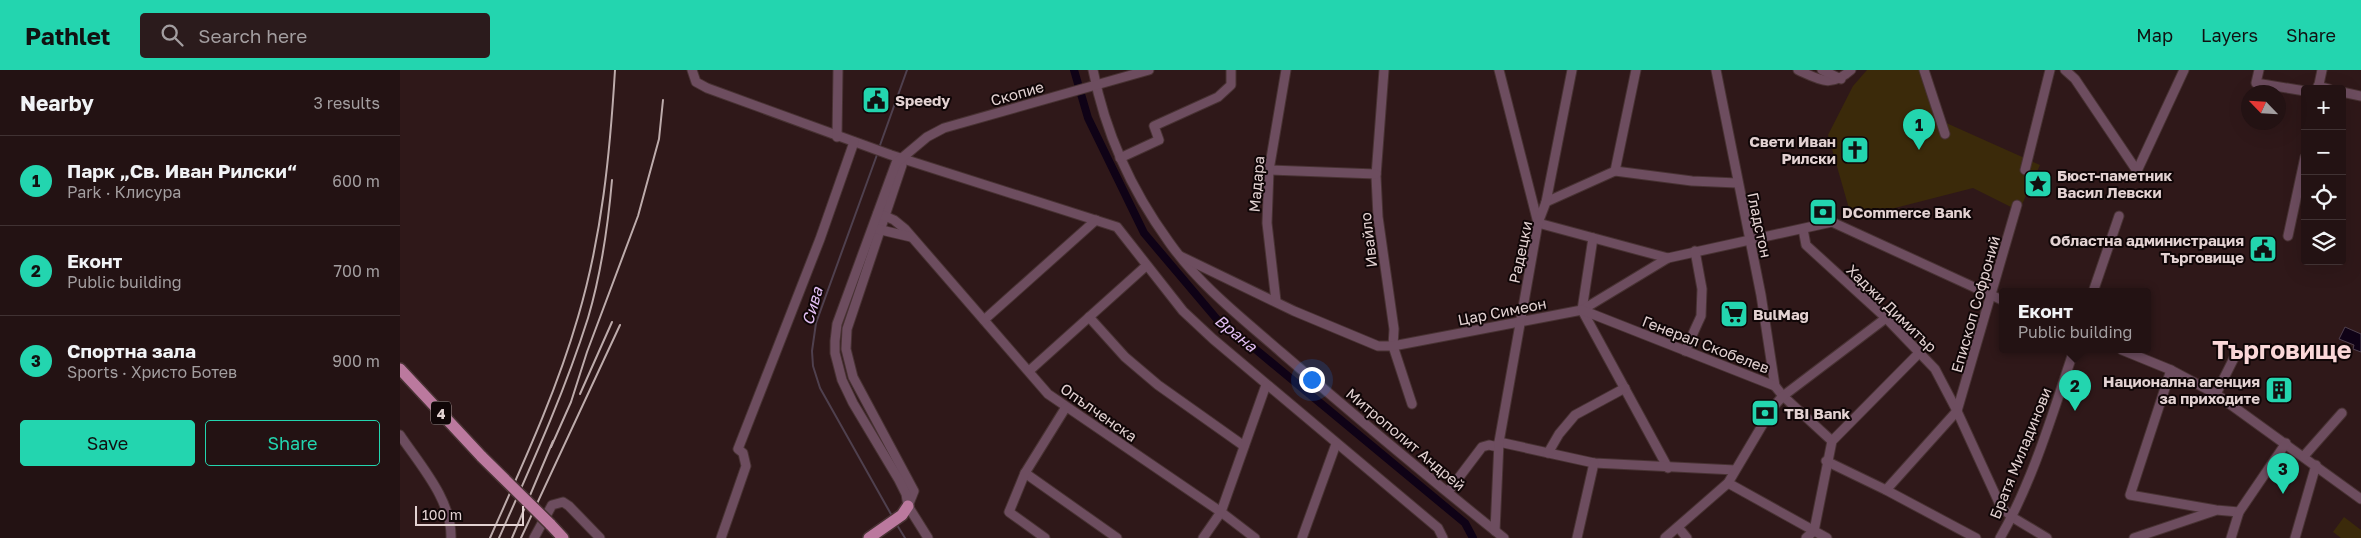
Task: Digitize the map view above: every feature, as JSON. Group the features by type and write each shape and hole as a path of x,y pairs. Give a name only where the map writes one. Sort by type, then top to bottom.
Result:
{"main road":[{"name":"4","path":"400,369 482,457 563,538"},
{"path":"869,538 905,511"},
{"path":"550,524 557,538"}],"street":[{"path":"692,70 696,82 707,88 837,137 1117,227 1146,266 1189,316 1266,385 1438,528 1443,538"},
{"path":"837,137 838,70"},
{"name":"Митрополит Андрей","path":"1093,70 1093,86 1120,158 1148,209 1180,256 1216,296 1320,387 1504,538"},
{"name":"Скопие","path":"900,158 927,137 944,128 1149,70"},
{"path":"1120,158 1159,140 1154,126 1218,97 1231,85 1232,70"},
{"name":"Мадара","path":"1276,301 1267,223 1269,170 1286,70"},
{"name":"Ивайло","path":"1384,70 1376,174 1378,217 1394,329 1393,346 1412,404"},
{"path":"1498,70 1538,223 1668,258"},
{"name":"Радецки","path":"1494,531 1498,444 1538,223 1546,202 1572,70"},
{"path":"1615,172 1636,70"},
{"name":"Гладстон","path":"1716,70 1737,183 1761,295 1775,386"},
{"path":"1798,70 1832,82 1841,79 1851,70"},
{"path":"1822,70 1841,79"},
{"path":"1924,70 1945,134"},
{"path":"2025,170 2050,70"},
{"path":"2065,70 2075,79 2137,171 2184,70"},
{"path":"2259,70 2256,83 2301,90"},
{"path":"2317,70 2318,85"},
{"path":"2319,85 2322,70"},
{"path":"2346,93 2361,96"},
{"path":"722,538 746,466 743,453 738,449 820,239 854,142"},
{"path":"900,158 902,166 882,214 850,315 846,349 853,377 864,400 914,491 905,511 928,538"},
{"path":"1269,170 1376,174"},
{"path":"1546,202 1615,172 1692,181 1737,183"},
{"path":"2288,236 2301,175"},
{"name":"Епископ Софроний","path":"1957,411 2017,205"},
{"name":"Опълченска","path":"882,214 899,223 1048,394 1222,512 1255,538"},
{"path":"2094,288 2119,216"},
{"path":"984,320 1096,220"},
{"name":"Цар Симеон","path":"1180,256 1346,334 1378,346 1393,346 1582,310 1668,258 1832,222 1992,296"},
{"path":"877,229 910,237"},
{"name":"Хаджи Димитър","path":"1803,229 1806,245 1886,318 1935,369 1957,411 2000,507 2012,517 2047,538"},
{"path":"1592,238 1582,310 1668,468"},
{"path":"1685,351 1701,316 1702,289 1695,252"},
{"path":"1029,371 1146,266"},
{"path":"1992,296 1999,299"},
{"name":"Генерал Скобелев","path":"1582,310 1775,386 1783,396 1832,441"},
{"path":"1089,317 1126,357 1158,386 1244,446"},
{"path":"1665,538 1728,483 1773,407 1783,396 1886,318"},
{"path":"1806,538 1814,530 1826,461 1832,441 1920,352"},
{"name":"Братя Миладинови","path":"2000,538 2012,517 2050,420 2073,353"},
{"path":"2129,353 2171,370 2216,394 2361,498"},
{"path":"2216,394 2236,354"},
{"path":"2171,370 2130,495 2216,510 2239,512"},
{"path":"1203,538 1222,512 1266,385"},
{"path":"1548,453 1575,415 1625,388"},
{"path":"1045,538 1009,512 1025,473 1066,407"},
{"path":"1886,490 1957,411"},
{"path":"2304,456 2342,413"},
{"path":"400,435 437,490 447,512 451,538"},
{"path":"2231,538 2239,512 2286,443"},
{"path":"1302,538 1336,444"},
{"path":"1448,492 1482,447 1498,444 1594,463 1735,470"},
{"path":"1826,461 1886,490 1976,538"},
{"path":"1576,538 1594,463"},
{"path":"2295,538 2316,465"},
{"path":"1025,473 1117,538"},
{"path":"1728,483 1827,538"},
{"path":"534,538 552,505 563,502 600,538"},
{"path":"2134,538 2216,510"},
{"path":"1678,527 1688,538"}],"shaded area":[{"path":"1867,70 1927,70 1944,122 2040,165 2019,211 1973,188 1852,219 1828,135 1853,86"},
{"path":"2345,327 2361,334 2361,352 2353,349 2354,345 2339,339"},
{"path":"2344,517 2361,530 2361,538 2341,538 2333,532"}],"waterway":[{"name":"Сива","path":"879,148 907,70"},
{"name":"Врана","path":"1074,70 1088,118 1144,233 1221,324 1254,348 1465,523 1473,538"},
{"name":"Сива","path":"878,152 816,323 812,351 813,366 820,388 892,516"},
{"name":"Сива","path":"897,525 905,538"}],"railway":[{"path":"490,538 549,401 578,317 593,256 604,194 615,70"},
{"path":"551,447 571,402 587,352 638,216 659,139 663,100"},
{"path":"499,538 558,402 588,318 603,250 612,180"},
{"path":"580,394 612,322"},
{"path":"521,538 620,325"},
{"path":"512,538 553,441"}],"place":[{"name":"Speedy","path":"876,100"},
{"name":"Свети Иван Рилски","path":"1855,150"},
{"name":"Парк „Св. Иван Рилски“","path":"1919,150"},
{"name":"Бюст-паметник Васил Левски","path":"2038,184"},
{"name":"DCommerce Bank","path":"1823,212"},
{"name":"Областна администрация Търговище","path":"2263,249"},
{"name":"BulMag","path":"1734,314"},
{"name":"Национална агенция за приходите","path":"2279,390"},
{"name":"Еконт","path":"2075,411"},
{"name":"TBI Bank","path":"1765,413"},
{"name":"Спортна зала","path":"2283,494"}],"district":[{"name":"Търговище","path":"2282,349"}]}
